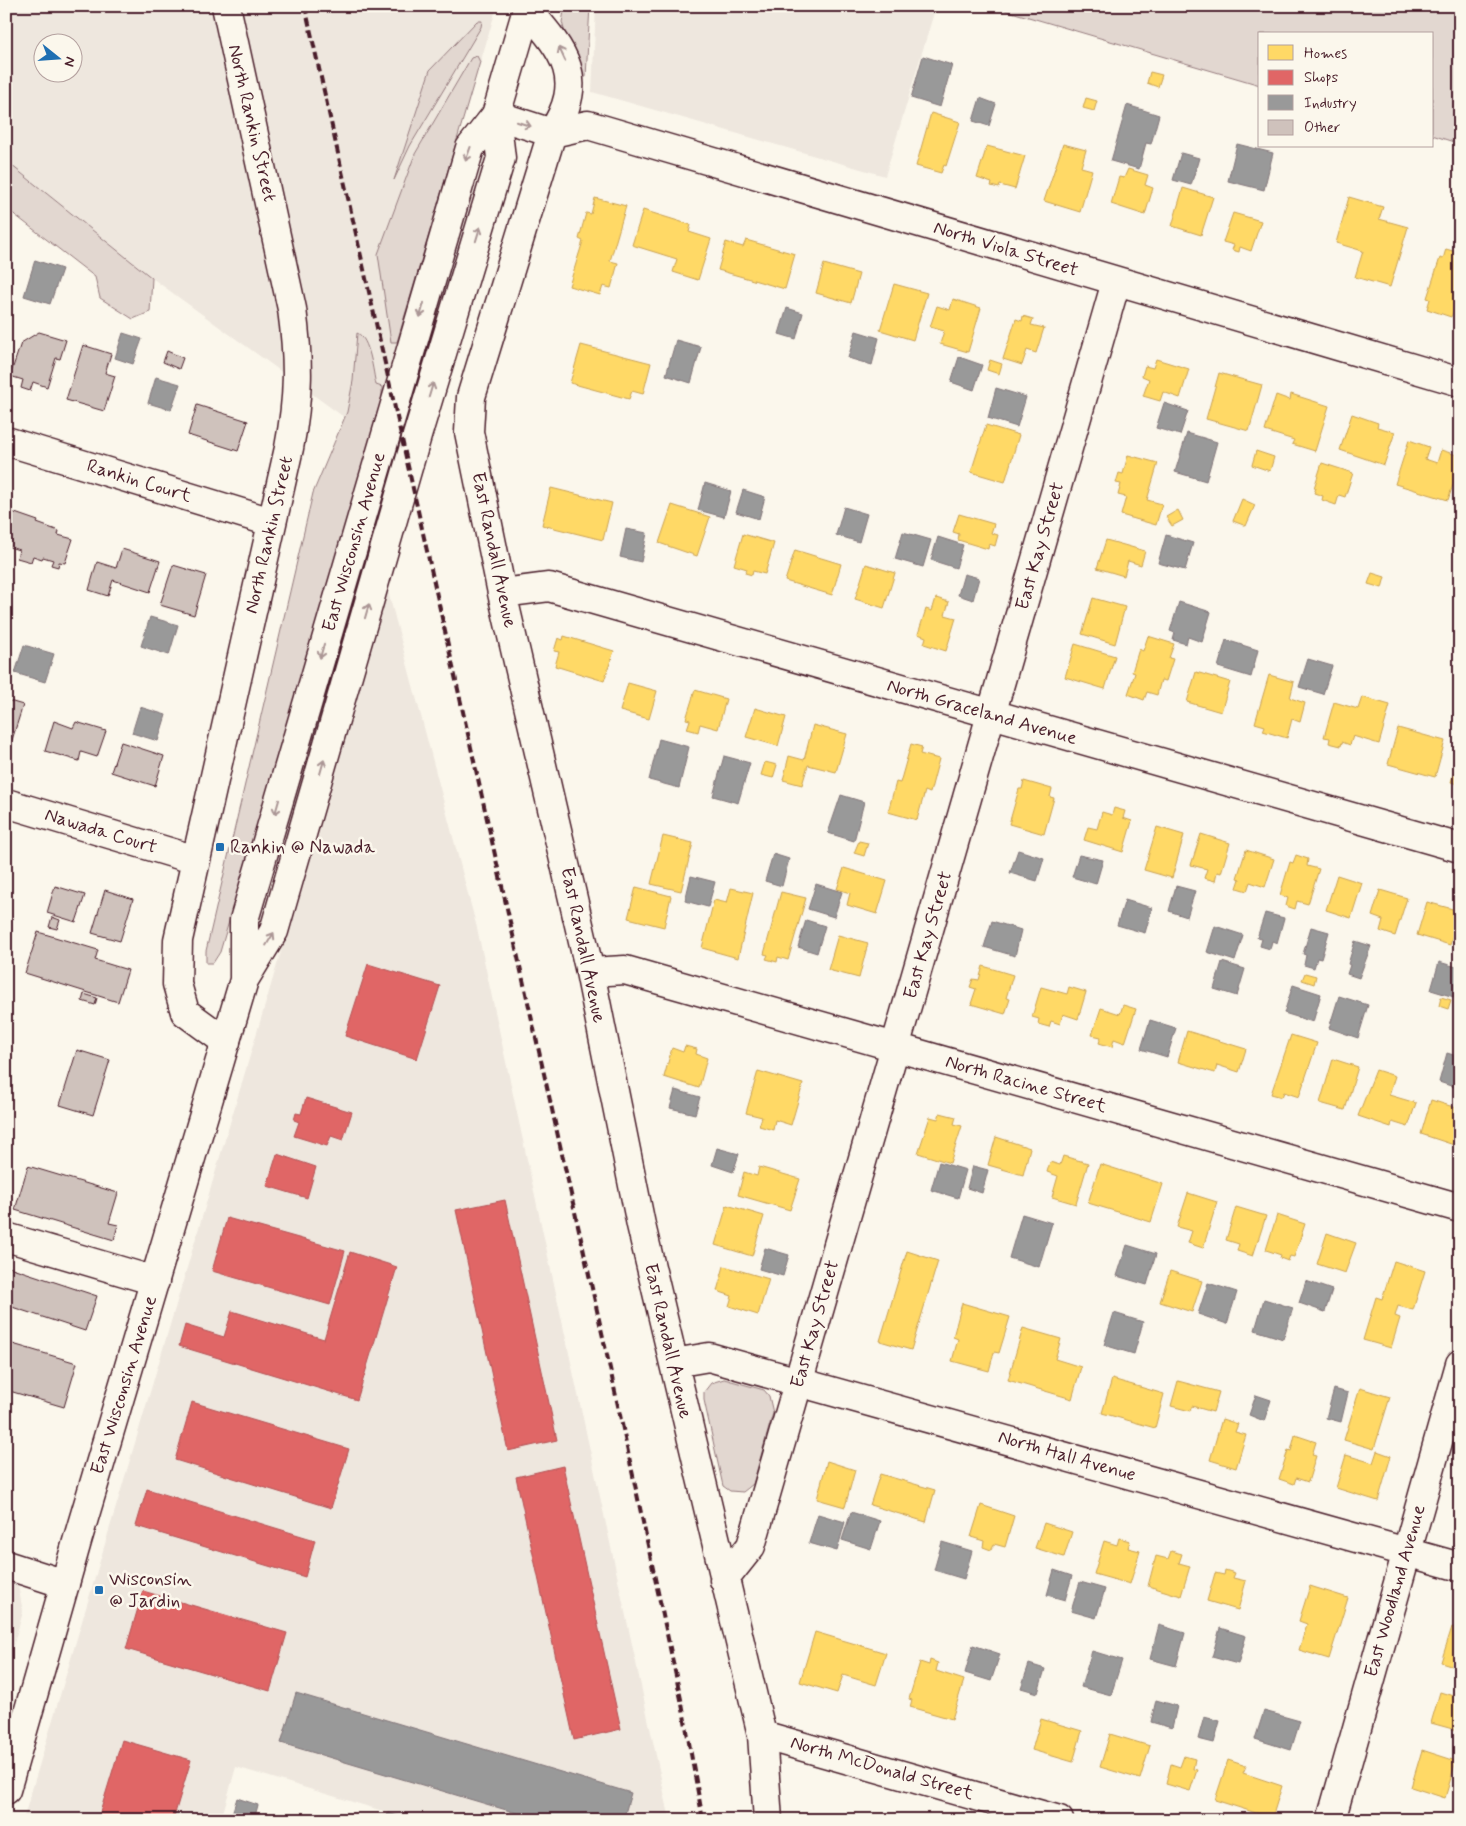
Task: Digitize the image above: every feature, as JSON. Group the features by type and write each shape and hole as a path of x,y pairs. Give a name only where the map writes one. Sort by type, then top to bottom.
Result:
{"street":[{"name":"North Rankin Street","path":"226,6 282,257 298,350 298,392 295,416 178,940 177,984 185,1012 226,1042"},
{"path":"528,8 557,43 563,54 569,82 588,125"},
{"name":"East Wisconsin Avenue","path":"6,1790 244,980 244,920 470,148 496,115 528,8"},
{"name":"East Randall Avenue","path":"569,82 564,114 552,133 471,397 469,432 502,593 590,972 641,1225 762,1735 768,1820"},
{"path":"496,115 552,133"},
{"name":"North Viola Street","path":"552,133 588,125 1460,382"},
{"name":"East Kay Street","path":"724,1580 751,1546 1116,282"},
{"name":"Rankin Court","path":"6,441 271,522"},
{"name":"North Graceland Avenue","path":"502,593 549,587 1460,848"},
{"name":"Nawada Court","path":"6,803 196,860"},
{"name":"North Racine Street","path":"590,972 626,970 1460,1208"},
{"path":"6,1237 155,1281"},
{"name":"North Hall Avenue","path":"674,1363 709,1357 1460,1567"},
{"name":"East Woodland Avenue","path":"1331,1820 1405,1552 1460,1364"},
{"path":"6,1565 65,1584"},
{"name":"North McDonald Street","path":"762,1735 1059,1820"}],"shaded area":[{"path":"6,6 497,6 370,436 152,278 6,161"},
{"path":"565,6 590,6 586,77 577,77 562,22"},
{"path":"596,6 936,6 885,176 592,92"},
{"path":"991,6 1460,6 1460,144 1434,136 1434,32 1258,32 1258,84"},
{"path":"477,21 482,21 481,27 410,146 394,180 430,70"},
{"path":"477,56 480,62 397,342 391,342 378,254 415,154 471,58"},
{"path":"6,161 152,278 150,312 133,319 100,298 95,277 6,208"},
{"path":"357,333 365,341 368,348 376,385 382,387 382,398 220,952 213,963 206,963 206,951 313,493 347,412 353,381"},
{"path":"388,591 477,928 670,1820 413,1820 236,1767 221,1820 23,1820"},
{"path":"724,1379 764,1390 769,1396 773,1413 753,1484 743,1492 730,1491 723,1486 704,1400 704,1392 711,1383"},
{"path":"6,1582 18,1585 23,1612 6,1671"}],"building: Homes":[{"path":"1150,72 1162,75 1158,87 1147,83"},
{"path":"1086,98 1097,101 1094,111 1083,108"},
{"path":"931,113 960,122 946,166 944,165 941,173 916,166"},
{"path":"1063,144 1086,150 1081,167 1092,170 1080,212 1044,201"},
{"path":"987,146 1025,156 1015,189 1000,185 999,188 991,186 992,183 977,178"},
{"path":"1128,169 1148,175 1145,185 1153,188 1145,215 1111,204 1119,177 1124,178"},
{"path":"1183,188 1213,197 1201,235 1172,226"},
{"path":"1349,197 1383,207 1379,219 1408,227 1390,287 1355,277 1363,251 1336,243"},
{"path":"595,198 626,206 610,261 618,263 611,288 603,286 600,295 569,286 583,241 579,239 586,213 591,214"},
{"path":"643,210 691,225 689,232 711,239 698,280 673,272 677,259 632,245"},
{"path":"1233,213 1261,221 1251,251 1240,247 1239,252 1232,250 1234,245 1223,242"},
{"path":"746,240 795,254 785,289 718,270 726,242 743,247"},
{"path":"1446,249 1460,253 1460,297 1451,317 1427,309 1430,299 1427,298 1440,258 1443,259"},
{"path":"824,264 859,274 851,303 816,293"},
{"path":"894,284 927,293 913,340 880,330"},
{"path":"953,299 981,308 968,352 940,344 944,331 930,327 937,306 950,310"},
{"path":"1023,316 1033,319 1031,325 1044,328 1036,353 1027,350 1022,365 1003,359 1016,319 1022,321"},
{"path":"581,345 651,363 643,394 632,391 629,399 570,383"},
{"path":"1156,359 1189,369 1180,398 1163,392 1160,401 1143,396 1149,379 1142,376 1145,366 1153,368"},
{"path":"990,360 1002,364 999,374 987,370"},
{"path":"1219,373 1262,385 1249,431 1206,419"},
{"path":"1291,394 1329,406 1315,451 1292,444 1294,440 1265,431 1276,395 1290,400"},
{"path":"1352,414 1378,423 1377,427 1395,432 1384,465 1340,450"},
{"path":"986,425 1019,435 1005,482 971,472"},
{"path":"1409,440 1429,447 1425,459 1437,463 1441,450 1460,456 1460,464 1448,500 1395,484"},
{"path":"1256,451 1274,457 1270,471 1252,465"},
{"path":"1128,455 1158,463 1147,500 1162,504 1156,525 1121,515 1126,497 1118,495 1121,484 1116,483 1119,473 1123,474"},
{"path":"1322,463 1353,473 1345,497 1339,495 1336,505 1322,500 1323,496 1314,493"},
{"path":"551,488 612,503 603,540 542,525"},
{"path":"1242,499 1255,505 1246,526 1233,521"},
{"path":"672,505 710,517 697,556 659,543"},
{"path":"1178,510 1183,520 1172,526 1166,517"},
{"path":"959,514 994,524 991,533 998,535 995,546 989,544 988,549 958,540 959,534 953,532"},
{"path":"743,534 774,543 765,574 753,571 752,575 745,573 747,569 734,565"},
{"path":"1106,540 1145,551 1141,565 1128,561 1124,576 1097,568"},
{"path":"795,550 841,564 832,595 785,581"},
{"path":"866,564 895,573 884,608 855,599"},
{"path":"1372,573 1385,577 1382,588 1368,584"},
{"path":"936,598 949,602 945,615 956,618 946,651 924,644 926,637 918,634 926,609 932,611"},
{"path":"1093,598 1125,607 1115,644 1082,634"},
{"path":"564,636 614,651 604,681 555,666 559,652 554,651 558,638 563,640"},
{"path":"1148,636 1174,644 1169,658 1173,659 1166,681 1161,680 1157,695 1147,692 1144,700 1128,694 1135,673 1132,672 1139,649 1143,651"},
{"path":"1075,644 1115,656 1105,689 1065,677"},
{"path":"1196,672 1230,682 1221,712 1187,702"},
{"path":"1269,675 1294,682 1290,698 1305,703 1300,722 1292,719 1287,738 1263,731 1265,726 1255,723"},
{"path":"628,683 657,691 649,719 620,711"},
{"path":"695,690 726,699 718,729 700,724 698,732 687,729 690,720 686,719"},
{"path":"1362,697 1390,705 1379,744 1353,736 1350,745 1342,742 1341,746 1329,743 1330,738 1324,737 1334,702 1358,709"},
{"path":"755,708 786,717 778,746 746,737"},
{"path":"813,725 847,734 836,772 808,765 802,785 783,780 789,756 804,760"},
{"path":"1398,728 1445,741 1435,777 1388,764"},
{"path":"911,744 922,747 920,754 939,759 930,793 925,791 917,820 888,812 896,782 900,783"},
{"path":"1460,754 1460,785 1451,782"},
{"path":"765,762 777,765 773,778 761,775"},
{"path":"1024,781 1052,789 1050,797 1054,798 1044,834 1009,824 1019,789 1022,789"},
{"path":"1114,808 1125,811 1123,818 1132,821 1123,852 1084,840 1088,827 1097,829 1102,812 1112,815"},
{"path":"1157,827 1184,835 1172,878 1144,870"},
{"path":"1201,834 1230,843 1221,873 1217,872 1215,881 1204,878 1207,869 1191,865"},
{"path":"663,836 693,843 681,891 651,884"},
{"path":"859,841 868,843 864,856 854,853"},
{"path":"1246,850 1274,859 1265,887 1250,882 1247,891 1237,888 1240,879 1237,878"},
{"path":"1296,855 1308,859 1307,866 1319,869 1308,904 1297,901 1295,909 1286,906 1288,898 1280,895 1290,862 1293,863"},
{"path":"844,868 887,881 877,914 847,905 850,893 837,889"},
{"path":"1337,875 1362,883 1351,918 1326,910"},
{"path":"636,887 671,896 664,927 628,918"},
{"path":"731,888 753,893 738,958 702,948 714,900 727,903"},
{"path":"1380,890 1407,898 1395,936 1380,931 1383,920 1372,916"},
{"path":"781,892 806,898 788,960 778,957 777,962 766,959 768,955 764,954"},
{"path":"1427,902 1460,911 1450,945 1417,935"},
{"path":"838,935 868,943 859,978 828,970"},
{"path":"983,966 1013,975 1006,998 1010,999 1005,1014 971,1004 976,989 970,987 973,979 979,980"},
{"path":"1305,973 1316,976 1314,984 1302,980"},
{"path":"1041,987 1067,994 1069,987 1086,992 1078,1019 1063,1014 1060,1024 1051,1021 1049,1027 1038,1024 1039,1019 1032,1017"},
{"path":"1441,997 1451,1000 1448,1009 1439,1006"},
{"path":"1123,1005 1136,1009 1125,1043 1114,1039 1112,1047 1099,1043 1101,1037 1092,1035 1101,1008 1120,1014"},
{"path":"1187,1031 1246,1049 1239,1072 1217,1065 1215,1073 1178,1062"},
{"path":"1291,1035 1317,1043 1299,1097 1284,1092 1282,1097 1271,1094"},
{"path":"685,1046 697,1049 696,1054 707,1058 699,1088 664,1077 672,1048 683,1052"},
{"path":"1333,1059 1358,1067 1345,1110 1320,1103"},
{"path":"1376,1070 1395,1076 1389,1095 1416,1103 1408,1127 1392,1122 1391,1127 1358,1116"},
{"path":"758,1071 803,1084 791,1125 775,1120 773,1130 759,1126 762,1117 746,1113"},
{"path":"1431,1100 1460,1109 1460,1137 1457,1146 1421,1134"},
{"path":"940,1113 956,1117 954,1124 962,1126 950,1163 918,1153 930,1117 938,1119"},
{"path":"996,1137 1030,1148 1023,1175 988,1165"},
{"path":"1063,1156 1088,1163 1076,1204 1052,1197 1058,1176 1047,1172 1050,1162 1060,1165"},
{"path":"1100,1164 1163,1184 1151,1222 1088,1203"},
{"path":"759,1167 800,1179 790,1210 738,1195 744,1172 757,1176"},
{"path":"1188,1193 1217,1202 1203,1248 1188,1243 1192,1231 1177,1227"},
{"path":"727,1205 764,1216 752,1256 715,1245"},
{"path":"1236,1207 1266,1216 1253,1256 1237,1251 1239,1244 1226,1240"},
{"path":"1277,1215 1305,1224 1294,1257 1290,1256 1288,1261 1280,1258 1281,1255 1266,1250"},
{"path":"1327,1233 1356,1243 1345,1273 1317,1264"},
{"path":"907,1251 938,1261 911,1350 880,1341"},
{"path":"1394,1261 1425,1271 1413,1310 1398,1306 1395,1316 1400,1318 1391,1348 1363,1340 1376,1297 1382,1299"},
{"path":"724,1266 769,1279 758,1315 729,1306 732,1296 717,1291"},
{"path":"1170,1271 1202,1281 1192,1312 1160,1302"},
{"path":"962,1303 1010,1317 999,1353 994,1352 989,1371 952,1361 958,1339 953,1337"},
{"path":"1023,1328 1061,1339 1055,1359 1081,1367 1072,1399 1008,1380"},
{"path":"1112,1379 1164,1394 1155,1428 1102,1413"},
{"path":"1178,1381 1219,1392 1213,1412 1192,1406 1190,1411 1171,1406"},
{"path":"1360,1388 1390,1397 1374,1449 1344,1440"},
{"path":"1222,1419 1238,1424 1235,1432 1246,1435 1236,1468 1210,1460"},
{"path":"1295,1435 1316,1442 1312,1455 1316,1456 1308,1482 1296,1478 1294,1484 1279,1479 1288,1450 1291,1451"},
{"path":"1377,1451 1391,1456 1378,1501 1336,1488 1346,1455 1373,1463"},
{"path":"827,1461 855,1470 845,1507 817,1499"},
{"path":"880,1474 935,1490 926,1522 870,1505"},
{"path":"981,1505 1014,1516 1005,1547 994,1544 991,1550 983,1547 984,1541 971,1537"},
{"path":"1044,1523 1072,1532 1064,1557 1035,1548"},
{"path":"1119,1538 1130,1541 1128,1548 1140,1551 1130,1584 1094,1574 1104,1541 1117,1545"},
{"path":"1171,1551 1182,1554 1179,1563 1190,1566 1181,1596 1148,1586 1156,1556 1168,1559"},
{"path":"1225,1570 1235,1573 1233,1578 1246,1581 1238,1610 1207,1601 1215,1573 1224,1575"},
{"path":"1310,1586 1348,1598 1329,1659 1299,1650 1307,1624 1299,1621"},
{"path":"1452,1627 1460,1629 1460,1668 1441,1662"},
{"path":"815,1632 886,1653 876,1685 843,1675 837,1693 800,1682"},
{"path":"930,1660 938,1663 936,1671 964,1680 952,1719 910,1707 912,1700 909,1699 920,1662 929,1665"},
{"path":"1440,1692 1460,1698 1460,1731 1431,1723"},
{"path":"1041,1719 1082,1731 1073,1762 1032,1750"},
{"path":"1110,1734 1150,1746 1140,1779 1100,1767"},
{"path":"1422,1750 1456,1761 1445,1798 1411,1787"},
{"path":"1184,1756 1195,1759 1193,1769 1197,1770 1190,1791 1166,1784 1171,1764 1180,1767"},
{"path":"1228,1760 1246,1766 1243,1773 1282,1786 1272,1818 1215,1800"}],"building: Shops":[{"path":"368,964 440,986 417,1059 345,1036"},
{"path":"306,1098 352,1112 343,1140 331,1136 327,1146 294,1136 299,1122 294,1120 296,1113 301,1114"},
{"path":"277,1154 316,1167 307,1198 267,1186"},
{"path":"505,1200 557,1440 508,1451 456,1210"},
{"path":"227,1218 345,1251 330,1305 212,1271"},
{"path":"350,1252 397,1267 357,1400 179,1346 185,1325 224,1337 232,1311 324,1339"},
{"path":"192,1402 349,1449 331,1508 175,1460"},
{"path":"563,1466 621,1729 574,1740 516,1477"},
{"path":"147,1489 315,1540 305,1577 136,1526"},
{"path":"143,1591 287,1633 270,1691 126,1649"},
{"path":"122,1740 191,1760 173,1820 98,1819"}],"building: Industry":[{"path":"923,56 952,65 940,107 911,98"},
{"path":"980,98 996,104 989,126 973,121"},
{"path":"1127,105 1159,115 1151,144 1146,143 1139,169 1111,161"},
{"path":"1237,144 1273,153 1264,190 1228,181"},
{"path":"1181,153 1199,158 1191,185 1173,180"},
{"path":"35,260 62,269 50,304 24,296"},
{"path":"787,308 803,313 796,339 779,334"},
{"path":"856,331 879,338 872,365 848,358"},
{"path":"123,333 142,339 133,364 115,358"},
{"path":"676,340 701,347 691,383 666,375"},
{"path":"959,357 982,365 974,390 951,382"},
{"path":"156,377 180,384 171,410 148,403"},
{"path":"996,388 1026,397 1017,427 988,418"},
{"path":"1164,403 1188,411 1180,435 1156,428"},
{"path":"1187,433 1217,442 1206,481 1175,472"},
{"path":"705,483 731,491 724,517 698,510"},
{"path":"743,490 765,497 759,519 736,512"},
{"path":"844,507 867,514 859,542 836,535"},
{"path":"626,529 647,533 641,562 620,557"},
{"path":"903,532 931,540 923,567 895,559"},
{"path":"1166,535 1193,543 1185,570 1158,563"},
{"path":"938,537 963,545 956,568 931,560"},
{"path":"964,574 979,578 973,600 958,595"},
{"path":"1179,602 1211,612 1202,642 1188,637 1186,644 1173,640 1175,633 1170,631"},
{"path":"150,617 178,625 169,655 141,646"},
{"path":"1226,640 1258,650 1251,677 1218,667"},
{"path":"24,645 54,654 45,682 15,673"},
{"path":"1308,659 1332,666 1323,694 1299,687"},
{"path":"140,707 166,715 158,741 132,733"},
{"path":"659,739 689,747 679,788 649,780"},
{"path":"724,756 750,763 738,803 713,796"},
{"path":"841,795 864,802 854,841 828,833"},
{"path":"1018,850 1044,858 1037,881 1010,873"},
{"path":"773,854 789,859 782,886 765,881"},
{"path":"1079,855 1103,860 1096,884 1072,877"},
{"path":"691,876 715,882 708,907 685,901"},
{"path":"816,884 842,892 834,917 808,909"},
{"path":"1176,886 1195,891 1187,917 1169,911"},
{"path":"1125,900 1152,908 1145,933 1117,925"},
{"path":"1265,913 1284,918 1277,943 1272,941 1270,949 1260,946 1262,939 1257,938"},
{"path":"806,920 825,926 817,953 798,947"},
{"path":"992,921 1021,930 1015,956 984,947"},
{"path":"1215,926 1243,935 1235,961 1207,952"},
{"path":"1311,927 1329,932 1321,959 1317,958 1314,968 1304,965 1306,955 1303,954"},
{"path":"1355,941 1371,946 1359,978 1347,974"},
{"path":"1222,962 1245,969 1237,996 1214,989"},
{"path":"1439,962 1460,968 1460,978 1454,997 1431,990"},
{"path":"1293,985 1321,994 1313,1022 1284,1013"},
{"path":"1339,996 1368,1005 1358,1038 1329,1028"},
{"path":"1150,1020 1176,1028 1167,1057 1141,1049"},
{"path":"1447,1053 1460,1057 1460,1089 1439,1082"},
{"path":"675,1090 700,1097 695,1114 670,1108"},
{"path":"717,1148 739,1154 733,1172 712,1165"},
{"path":"939,1162 966,1170 958,1198 931,1190"},
{"path":"973,1166 988,1170 982,1193 967,1188"},
{"path":"1022,1214 1052,1223 1039,1267 1009,1258"},
{"path":"1127,1245 1156,1254 1147,1285 1117,1276"},
{"path":"765,1248 789,1255 783,1276 759,1269"},
{"path":"1306,1281 1332,1290 1325,1312 1299,1303"},
{"path":"1208,1283 1237,1292 1227,1324 1198,1314"},
{"path":"1264,1299 1293,1308 1283,1339 1255,1330"},
{"path":"1114,1313 1143,1322 1134,1354 1104,1345"},
{"path":"1334,1389 1348,1393 1341,1422 1326,1418"},
{"path":"1256,1395 1271,1400 1264,1421 1249,1415"},
{"path":"851,1512 880,1521 871,1549 842,1540"},
{"path":"818,1514 845,1522 837,1551 809,1543"},
{"path":"942,1542 972,1551 964,1579 934,1570"},
{"path":"1054,1570 1072,1576 1065,1600 1047,1595"},
{"path":"1080,1582 1105,1589 1096,1618 1071,1611"},
{"path":"1159,1625 1185,1633 1176,1666 1150,1659"},
{"path":"1220,1628 1246,1636 1238,1664 1212,1657"},
{"path":"973,1645 1000,1654 991,1681 965,1673"},
{"path":"1092,1651 1122,1660 1111,1695 1081,1687"},
{"path":"1029,1664 1045,1669 1038,1693 1021,1688"},
{"path":"296,1693 631,1793 623,1820 540,1820 281,1743"},
{"path":"1156,1700 1177,1706 1172,1728 1151,1722"},
{"path":"1264,1711 1300,1721 1291,1750 1255,1739"},
{"path":"1204,1717 1220,1721 1214,1743 1198,1739"},
{"path":"237,1798 258,1805 254,1820 230,1820"},
{"path":"1458,1801 1460,1801 1460,1819 1453,1817"},
{"path":"388,1813 411,1820 386,1820"}],"building: Other":[{"path":"39,332 66,340 60,359 56,358 47,387 33,382 30,391 21,388 23,380 10,376 21,343"},
{"path":"83,345 111,354 105,373 115,376 104,411 66,400"},
{"path":"167,351 183,358 179,369 163,362"},
{"path":"197,405 248,421 238,451 188,435"},
{"path":"12,512 59,531 58,535 73,539 65,563 59,562 58,567 51,565 53,560 43,557 42,559 33,556 31,562 17,558 19,550 6,546 6,530"},
{"path":"122,549 160,561 150,592 113,580 108,596 89,590 97,562 116,568"},
{"path":"173,565 206,575 194,615 160,605"},
{"path":"6,700 23,705 12,740 6,738"},
{"path":"54,721 73,728 76,722 106,731 97,757 81,752 79,761 45,751"},
{"path":"121,742 164,756 155,786 111,772"},
{"path":"55,886 85,895 76,922 47,913"},
{"path":"105,890 133,899 120,941 92,933"},
{"path":"52,917 60,920 57,929 49,927"},
{"path":"38,932 98,950 95,960 128,970 118,1002 25,973"},
{"path":"84,994 97,998 95,1005 82,1001"},
{"path":"77,1050 110,1060 93,1115 60,1105"},
{"path":"28,1166 118,1193 109,1223 118,1225 114,1240 15,1210"},
{"path":"6,1266 97,1296 85,1331 6,1305"},
{"path":"6,1342 77,1363 64,1407 6,1390"}],"railway":[{"path":"305,6 611,1373 682,1704 703,1820"}],"place":[{"name":"Rankin @ Nawada","path":"220,847"},
{"name":"Wisconsin @ Jardin","path":"99,1590"}]}
